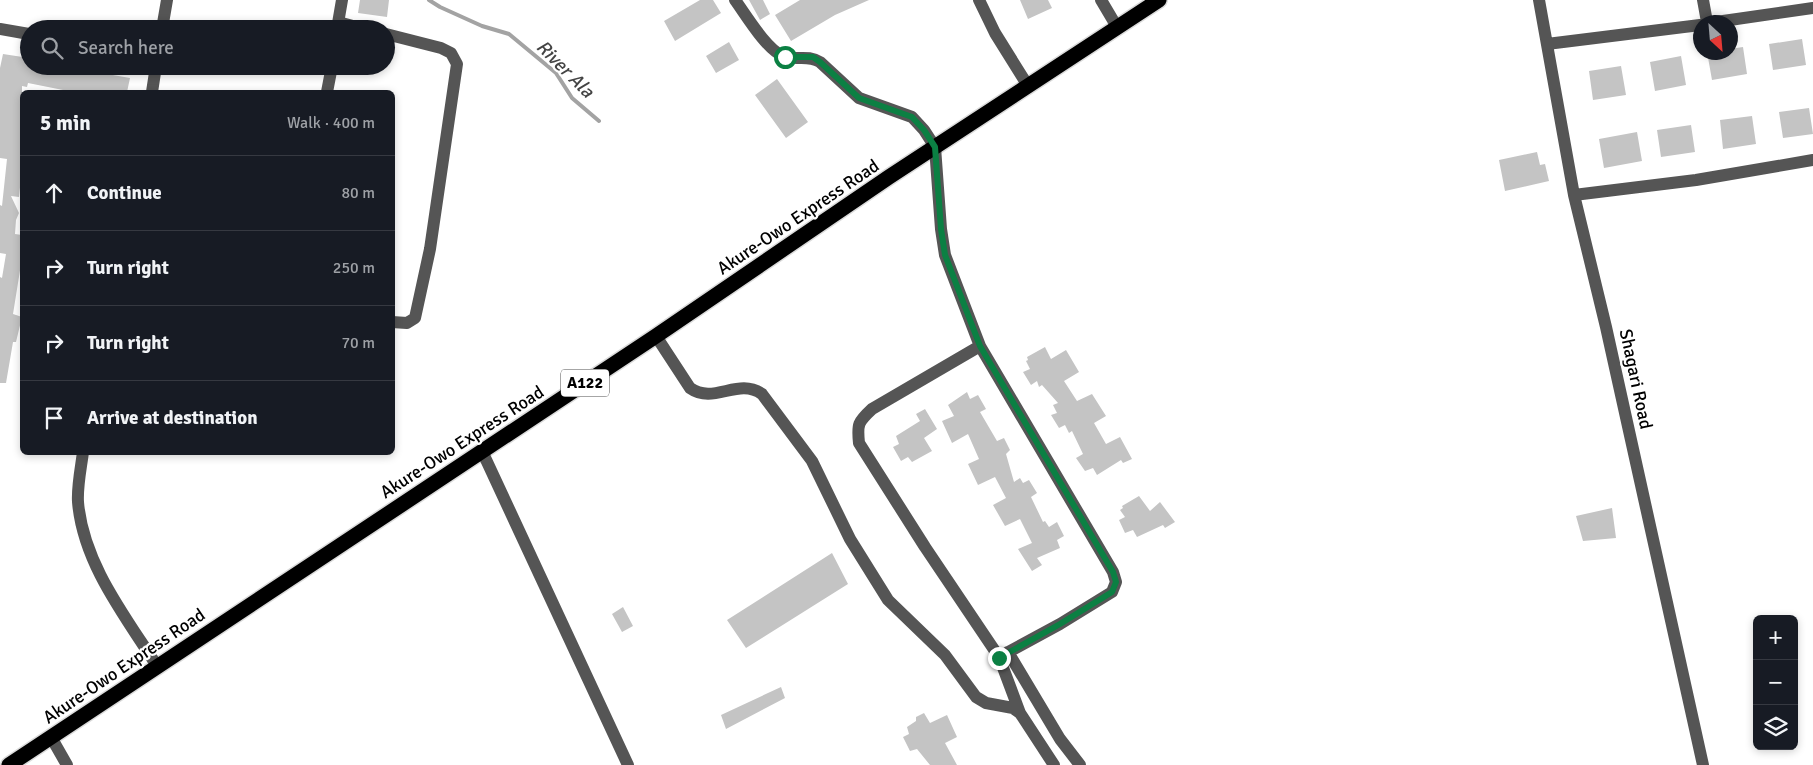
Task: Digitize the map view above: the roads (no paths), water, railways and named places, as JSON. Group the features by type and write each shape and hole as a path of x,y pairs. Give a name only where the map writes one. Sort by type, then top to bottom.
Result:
{"highway":[{"name":"Akure-Owo Express Road","path":"9,765 656,336 935,147 1159,0"}],"street":[{"path":"164,20 167,0"},
{"path":"339,20 342,0"},
{"path":"735,0 767,42 778,53 785,57 813,57 859,98 912,117 924,130 935,147 941,229 945,255 980,346 1113,572 1116,582 1112,592 1004,655"},
{"path":"979,0 995,32 1028,86"},
{"path":"1101,0 1117,27"},
{"name":"Shagari Road","path":"1539,0 1574,195 1606,327 1703,765"},
{"path":"1703,0 1706,15"},
{"path":"1738,19 1813,8"},
{"path":"1547,44 1693,25"},
{"path":"0,28 20,32"},
{"path":"395,36 441,48 451,53 457,64 430,249 415,318 407,323 395,322"},
{"path":"152,90 155,75"},
{"path":"328,90 331,75"},
{"path":"1574,195 1696,180 1813,160"},
{"path":"656,336 690,388 696,393 706,395 745,387 754,388 762,394 812,462 850,539 888,600 945,655 976,696 986,703 1013,708 1020,713"},
{"path":"980,346 872,409 860,421 858,430 859,443 925,547 1004,655 1060,739 1080,765"},
{"path":"482,451 628,765"},
{"path":"83,455 78,500 83,532 97,567 157,666"},
{"path":"1004,655 1020,713 1054,765"},
{"path":"51,737 67,765"}],"waterway":[{"name":"River Ala","path":"429,0 482,26 509,34 556,73 572,98 599,121"}]}
